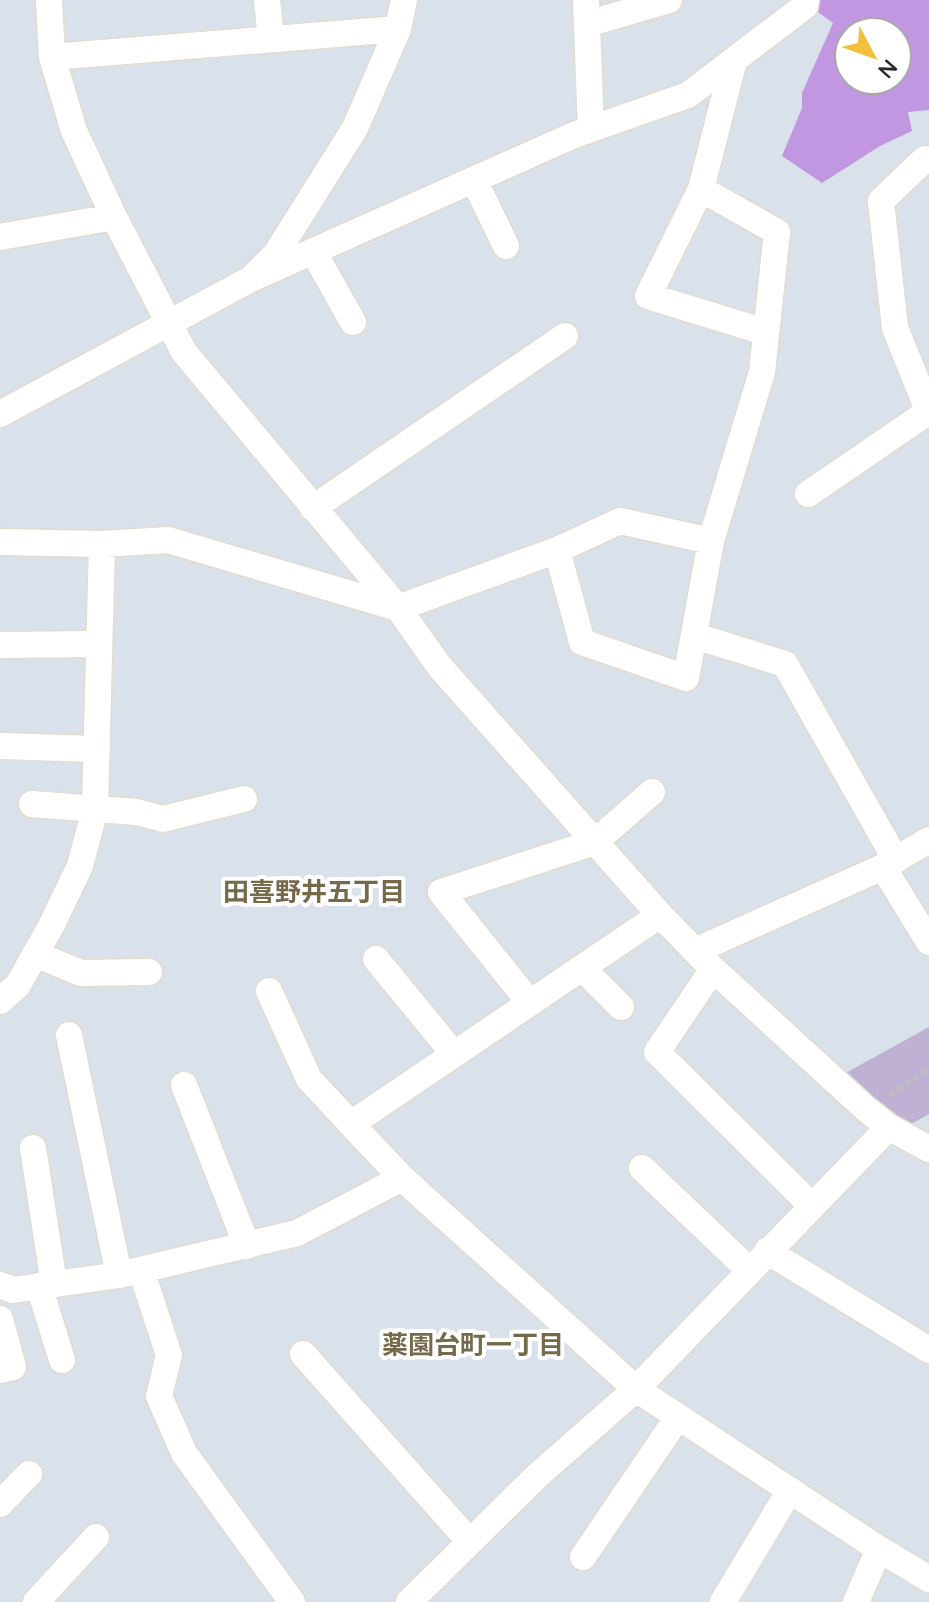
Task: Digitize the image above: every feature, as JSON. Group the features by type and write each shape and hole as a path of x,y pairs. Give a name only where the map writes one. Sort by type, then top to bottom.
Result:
{"street":[{"path":"49,0 52,57 74,131 114,217 184,352 398,608 440,667 660,915 866,1109 889,1127 929,1149"},
{"path":"267,0 271,39"},
{"path":"251,279 276,254 355,128 398,29 404,0"},
{"path":"591,129 587,12 669,0"},
{"path":"0,414 251,279 591,129 688,95 805,6 806,0"},
{"path":"52,57 398,29"},
{"path":"734,60 701,189 648,296 765,332"},
{"path":"808,494 929,412 895,328 881,201 925,159"},
{"path":"474,180 506,246"},
{"path":"557,550 582,642 686,678 711,541 762,372 777,232 701,189"},
{"path":"0,237 114,217"},
{"path":"313,251 353,322"},
{"path":"313,508 565,336"},
{"path":"0,542 102,544 168,540 398,608 557,550 620,521 711,541"},
{"path":"1,997 18,985 80,866 95,809 102,544"},
{"path":"695,636 785,664 929,942"},
{"path":"0,645 99,644"},
{"path":"0,746 97,749"},
{"path":"530,1003 441,892 595,842 652,792"},
{"path":"32,804 137,812 163,819 244,799"},
{"path":"812,1206 657,1052 705,959 929,840"},
{"path":"351,1124 660,915"},
{"path":"35,954 81,973 149,972"},
{"path":"376,959 454,1054"},
{"path":"582,968 621,1007"},
{"path":"269,991 309,1079 402,1178 636,1389 929,1579"},
{"path":"69,1035 130,1272 169,1355 159,1396 184,1453 292,1602"},
{"path":"184,1085 247,1246"},
{"path":"409,1602 538,1475 636,1389 889,1127"},
{"path":"33,1148 46,1285 62,1360"},
{"path":"642,1168 758,1260 929,1350"},
{"path":"0,1285 13,1290 130,1272 297,1233 402,1178"},
{"path":"0,1319 13,1367 0,1370"},
{"path":"303,1354 470,1542"},
{"path":"583,1557 678,1417"},
{"path":"0,1504 29,1474"},
{"path":"723,1602 790,1490"},
{"path":"36,1602 96,1537"},
{"path":"856,1602 879,1549"}],"path":[{"path":"866,1109 929,1070"}],"shaded area":[{"path":"820,0 929,0 929,110 908,112 912,131 880,146 822,183 782,156 802,108 802,93 833,23 815,10"},
{"path":"929,1027 929,1114 904,1128 842,1075"}],"district":[{"name":"田喜野井五丁目","path":"314,892"},
{"name":"薬園台町一丁目","path":"473,1345"}]}
